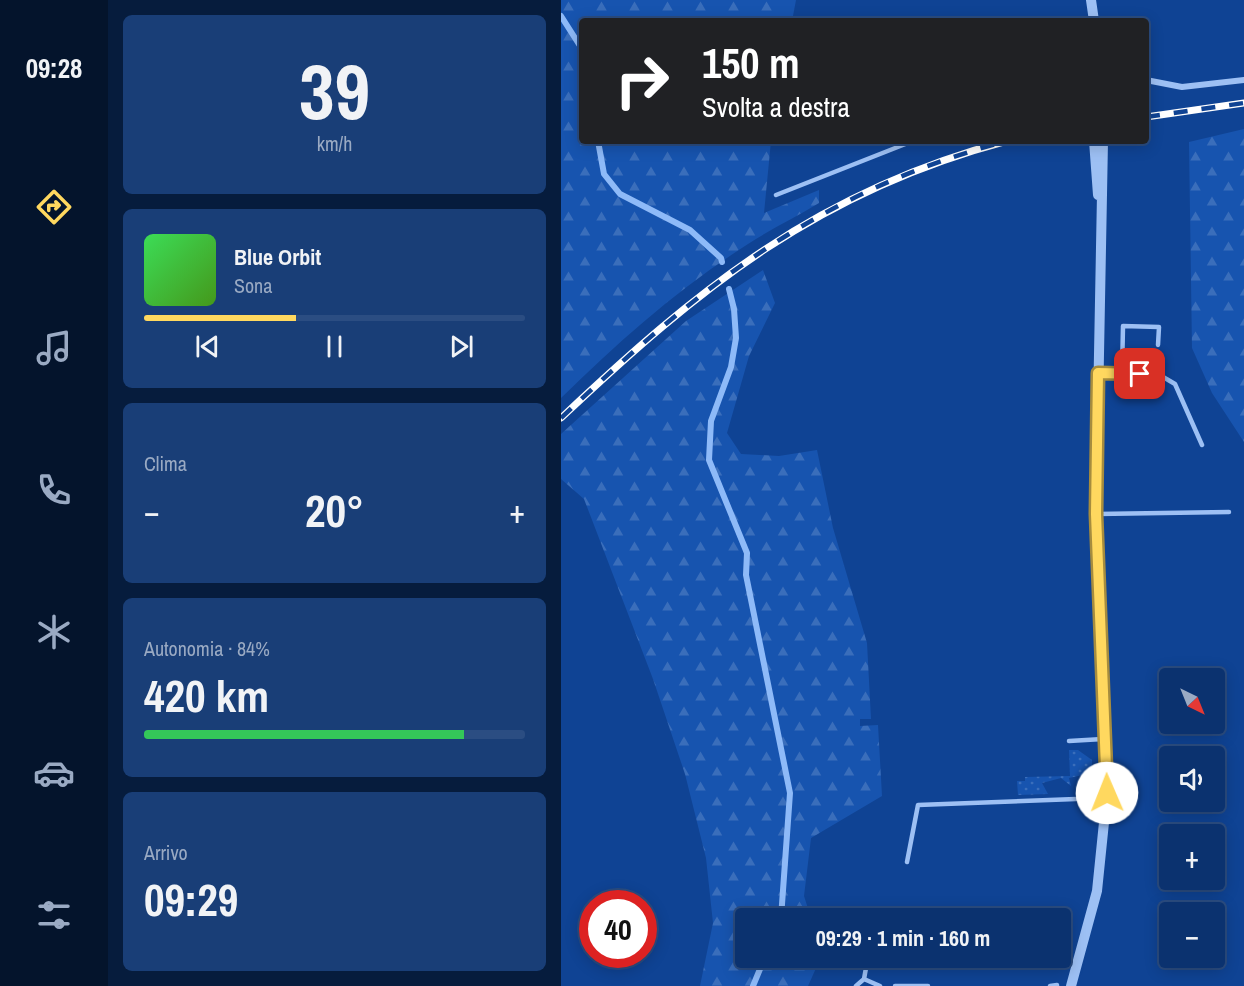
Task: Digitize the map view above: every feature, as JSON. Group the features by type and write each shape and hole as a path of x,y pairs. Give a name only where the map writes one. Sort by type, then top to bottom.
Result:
{"street":[{"path":"1149,81 1182,87 1244,80"},
{"path":"1071,986 1097,891 1105,831 1106,739 1096,514 1102,216 1099,166 1094,144"},
{"path":"1099,166 1103,144"}],"lane":[{"path":"776,195 905,144"},
{"path":"1122,374 1123,326 1159,327 1158,345"},
{"path":"1158,365 1158,374"},
{"path":"1098,373 1158,374 1175,384 1202,445"},
{"path":"1096,514 1229,512"},
{"path":"1069,741 1106,739"},
{"path":"907,862 918,805 1076,799"},
{"path":"856,986 864,979 866,968"},
{"path":"864,979 879,986"},
{"path":"1050,986 1057,985"},
{"path":"895,986 928,986"}],"green space":[{"path":"561,0 796,0 793,18 579,18 579,144 771,144 764,213 819,190 819,203 723,261 674,297 627,336 561,398"},
{"path":"1244,129 1244,442 1212,393 1192,348 1189,142"},
{"path":"763,270 775,303 749,356 727,433 741,454 779,456 817,450 833,528 867,643 871,719 860,719 860,726 878,725 882,796 811,838 804,896 808,908 735,908 735,968 816,968 808,986 700,986 713,923 706,858 685,774 653,679 584,499 561,479 561,434 686,321"},
{"path":"1069,750 1078,750 1092,760 1092,773 1069,778 1071,786 1061,778 1042,783 1048,794 1018,795 1017,781 1025,781 1025,777 1070,776"}],"waterway":[{"path":"561,16 579,44"},
{"path":"599,144 604,174 620,194 690,230 721,258 722,262"},
{"path":"729,289 734,309 736,338 731,367 711,421 709,460 747,553 746,575 790,793 782,908"},
{"path":"753,986 760,968"}],"railway":[{"path":"1149,117 1244,103"},
{"path":"561,418 663,326 765,249 819,216 877,187 939,162 997,144"}],"route":[{"path":"1107,793 1096,514 1098,373 1140,374"}]}
